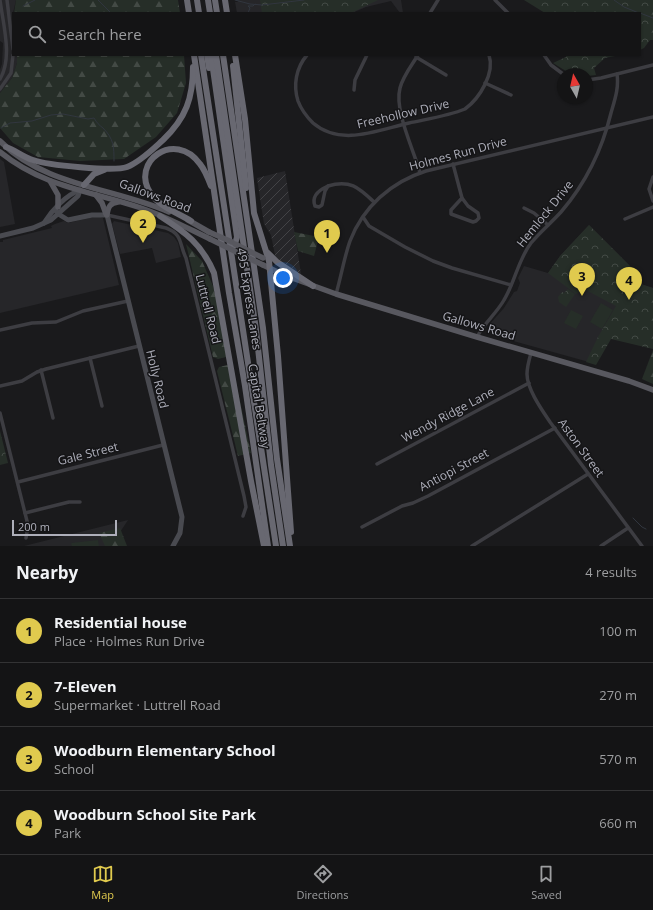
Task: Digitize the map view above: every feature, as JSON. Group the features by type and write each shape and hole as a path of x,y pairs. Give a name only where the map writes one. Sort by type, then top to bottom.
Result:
{"highway":[{"path":"187,0 189,12"},
{"path":"196,0 196,12"},
{"path":"196,0 199,12"},
{"path":"207,0 209,12"},
{"path":"215,0 217,12"},
{"path":"225,0 227,12"},
{"path":"6,147 25,157 40,162 106,169 128,167 175,129 184,115 190,98 193,81 194,56"},
{"name":"Capital Beltway","path":"194,56 268,546"},
{"name":"495 Express Lanes","path":"201,56 276,546"},
{"path":"207,56 235,236"},
{"path":"211,56 235,236 231,249"},
{"name":"495 Express Lanes","path":"216,56 256,330 271,466 283,546"},
{"name":"Capital Beltway","path":"223,56 263,328 277,459 291,546"},
{"path":"232,56 263,328"},
{"path":"235,56 245,119 254,213 258,228 266,249 277,262 313,286"},
{"path":"192,221 161,204 151,194 146,182 146,172 155,156 165,150 174,148 191,154 202,167 215,198"},
{"path":"82,188 94,174 106,169"},
{"path":"160,216 188,235 197,244 205,255 214,273 251,482 264,546"},
{"path":"266,249 278,356 291,546"}],"main road":[{"name":"Gallows Road","path":"0,141 24,161 47,173 96,195 122,202 160,216 269,268 313,286 477,337 629,381 653,390"},
{"name":"Gallows Road","path":"0,152 25,170 50,181 143,202 192,221 209,232 266,259 300,280"},
{"path":"50,181 58,195 57,210"},
{"path":"96,195 102,203 107,215"},
{"path":"107,215 107,210 111,204 122,202"}],"street":[{"path":"0,0 7,56 5,68 0,79"},
{"path":"7,0 12,41"},
{"path":"431,12 438,0"},
{"path":"495,0 507,12"},
{"path":"0,89 11,73 13,56"},
{"name":"Freehollow Drive","path":"306,56 297,74 296,92 300,105 311,121 318,127 334,134 350,136 465,109 475,101 485,83 490,69 489,56"},
{"path":"354,90 355,80 367,56"},
{"path":"420,173 404,124 399,103 399,93 403,80 417,56 446,75"},
{"path":"545,56 551,65 557,70"},
{"path":"593,79 653,65"},
{"name":"Hemlock Drive","path":"477,337 503,301 527,249 567,205 583,183 597,156 608,128 618,88 617,74"},
{"path":"485,83 511,95"},
{"name":"Holmes Run Drive","path":"336,294 350,242 362,217 374,202 395,185 420,173 453,164 653,117"},
{"path":"453,164 462,198 468,206 478,214 479,218 476,221 473,222 451,214 451,210 462,198"},
{"path":"653,177 649,189 653,201"},
{"path":"328,186 325,191 322,205 319,207 315,206 315,195 320,190 328,186 340,183 350,184 361,189 374,202"},
{"path":"0,236 34,228 51,220 57,210 78,196 82,188"},
{"path":"625,219 653,207"},
{"path":"524,208 534,212 548,225"},
{"name":"Luttrell Road","path":"57,210 68,220 92,215 107,215 166,228 174,231 179,236 186,258 244,496 246,507 243,516"},
{"name":"Holly Road","path":"107,215 182,518 180,533 173,546"},
{"path":"362,217 369,226 433,261 511,285"},
{"path":"0,330 32,323 56,322 83,311 128,301"},
{"path":"0,386 22,381 41,370 139,346"},
{"name":"Aston Street","path":"532,353 527,368 528,384 543,412 642,546"},
{"path":"90,358 102,406"},
{"path":"41,370 53,418"},
{"name":"Wendy Ridge Lane","path":"377,464 528,384"},
{"path":"0,413 28,525 26,538"},
{"name":"Antiopi Street","path":"362,527 402,506 428,496 555,428"},
{"name":"Gale Street","path":"18,482 163,445"},
{"path":"472,546 588,474"},
{"path":"25,513 69,502 80,502"},
{"path":"601,546 628,528"}],"shaded area":[{"path":"0,0 16,0 12,12 12,56 17,56 17,63 12,78 0,93 0,70 2,64 3,43 0,41"},
{"path":"237,0 401,0 403,12 399,12 391,1 366,7 354,12 237,12 235,2 238,2"},
{"path":"0,159 4,162 15,224 0,227"},
{"path":"285,171 301,274 276,260 271,235 264,224 257,178"},
{"path":"98,216 103,218 119,285 0,313 0,242 52,228 51,226 64,221 68,223"},
{"path":"114,221 168,233 174,237 178,243 181,257 156,263 152,248 120,254 112,224"},
{"path":"589,225 631,267 627,279 653,288 653,348 608,332 596,364 492,335 489,331 489,325 504,308 514,292 517,291 520,283 518,278 524,266 548,273 561,255"},
{"path":"128,520 111,546 24,546"}],"green space":[{"path":"16,0 178,0 180,12 14,12"},
{"path":"260,0 378,0 353,12 262,12"},
{"path":"524,0 653,0 653,40 650,40 641,50 641,12 543,12"},
{"path":"17,56 184,56 186,83 177,113 156,137 124,159 80,161 38,157 13,143 0,128 0,93 12,78 17,63"},
{"path":"566,56 615,56 605,58 594,68 596,75 593,75 593,68 561,68 553,63"},
{"path":"589,225 631,267 627,280 653,288 653,349 611,339 596,365 586,362 598,337 616,306 584,289 576,294 548,273 560,256"},
{"path":"294,232 319,237 314,256 298,251"},
{"path":"186,244 202,261 213,286 230,356 218,359 213,357"},
{"path":"568,289 575,294 566,307 559,302 558,297 562,292 564,293"},
{"path":"601,303 613,310 602,329 590,322"},
{"path":"571,310 583,316 576,329 564,323"},
{"path":"653,350 653,384 642,379"},
{"path":"232,364 251,453 238,456 217,371 219,367"},
{"path":"0,431 8,463 0,465"},
{"path":"120,528 127,546 105,546 99,533"},
{"path":"98,540 99,546 72,546 71,543"}],"waterway":[{"path":"23,6 35,0"},
{"path":"98,0 110,12"},
{"path":"235,0 250,4 262,5 304,0"},
{"path":"614,0 624,7 636,12"},
{"path":"248,12 250,8 248,6 253,6 255,4"},
{"path":"641,13 653,18"},
{"path":"1,128 10,123 32,121 51,115 63,114 88,119 94,118 107,132 111,140 114,161"},
{"path":"633,518 646,529"}],"place":[{"name":"7-Eleven","path":"143,243"},
{"name":"Residential house","path":"327,253"},
{"name":"Woodburn Elementary School","path":"582,296"},
{"name":"Woodburn School Site Park","path":"629,300"}]}
